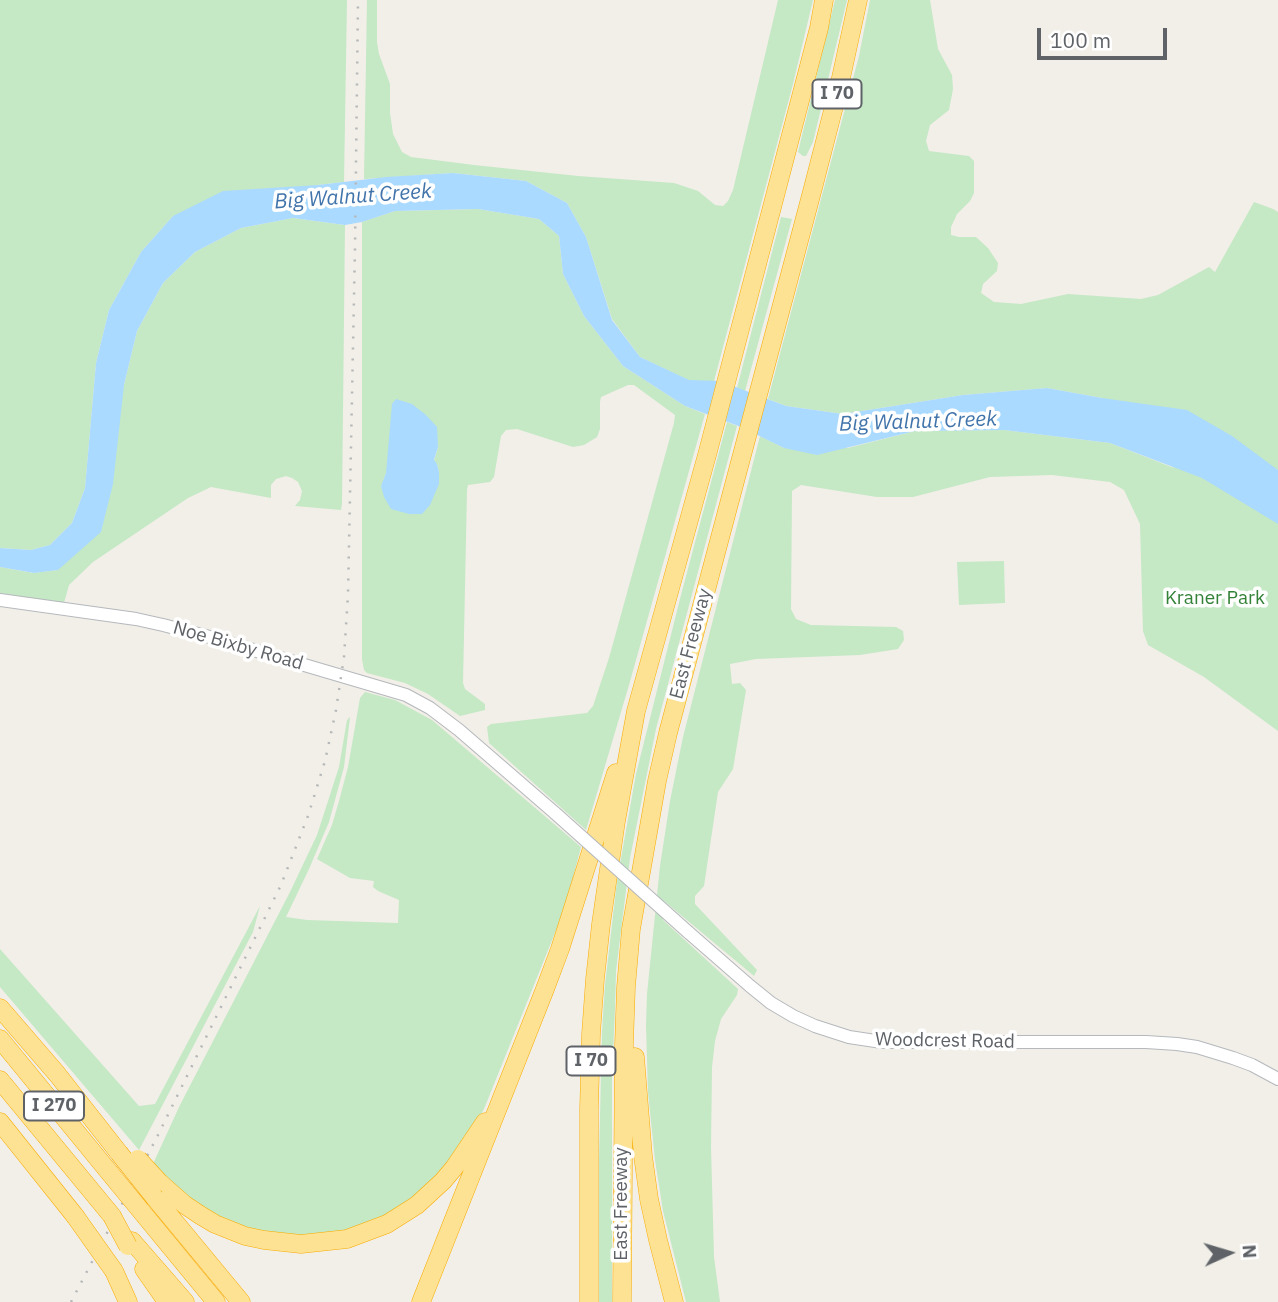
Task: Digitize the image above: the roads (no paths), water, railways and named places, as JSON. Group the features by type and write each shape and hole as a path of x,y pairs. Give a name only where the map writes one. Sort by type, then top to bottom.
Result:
{"highway":[{"name":"East Freeway","path":"589,1302 589,1109 595,979 616,821 636,711 707,455 824,0"},
{"name":"East Freeway","path":"622,1302 626,986 631,929 648,830 668,733 839,87 858,0"},
{"path":"421,1302 560,949 636,711"},
{"path":"648,830 638,928 635,1074 649,1199 674,1302"},
{"path":"0,1008 157,1190 241,1302"},
{"name":"I 270","path":"0,1039 216,1302"},
{"name":"I 270","path":"0,1080 112,1216 130,1243 185,1302"},
{"path":"157,1190 215,1224 245,1236 301,1244 347,1239 387,1224 417,1205 454,1168 500,1103"},
{"path":"0,1122 75,1216 114,1271 128,1302"},
{"path":"130,1243 167,1302"}],"street":[{"name":"Noe Bixby Road","path":"0,600 136,619 206,636 391,690 430,708 463,733"},
{"name":"Woodcrest Road","path":"463,733 750,986 771,1003 815,1026 849,1037 882,1042 1162,1042 1197,1047 1233,1058 1278,1079"}],"water":[{"name":"Big Walnut Creek","path":"453,173 526,181 567,203 586,237 612,320 640,357 689,380 720,381 786,406 843,414 963,395 1047,388 1187,410 1232,436 1278,470 1278,524 1202,478 1110,443 1004,430 915,431 817,455 784,448 741,427 685,406 623,366 584,316 563,274 559,236 539,219 478,209 395,211 345,225 293,218 241,228 195,252 163,283 137,331 124,385 113,484 101,532 58,570 34,573 0,567 0,548 31,550 50,545 72,523 85,488 96,363 109,310 141,252 173,216 223,191"},
{"path":"396,399 412,404 437,427 438,447 434,460 439,472 439,484 430,505 422,514 391,509 381,486 386,473 392,404"}],"railway":[{"path":"71,1302 157,1137 281,885 308,816 325,761 344,657 348,595 358,0"}],"park label":[{"name":"Kraner Park","path":"1215,599"}]}
